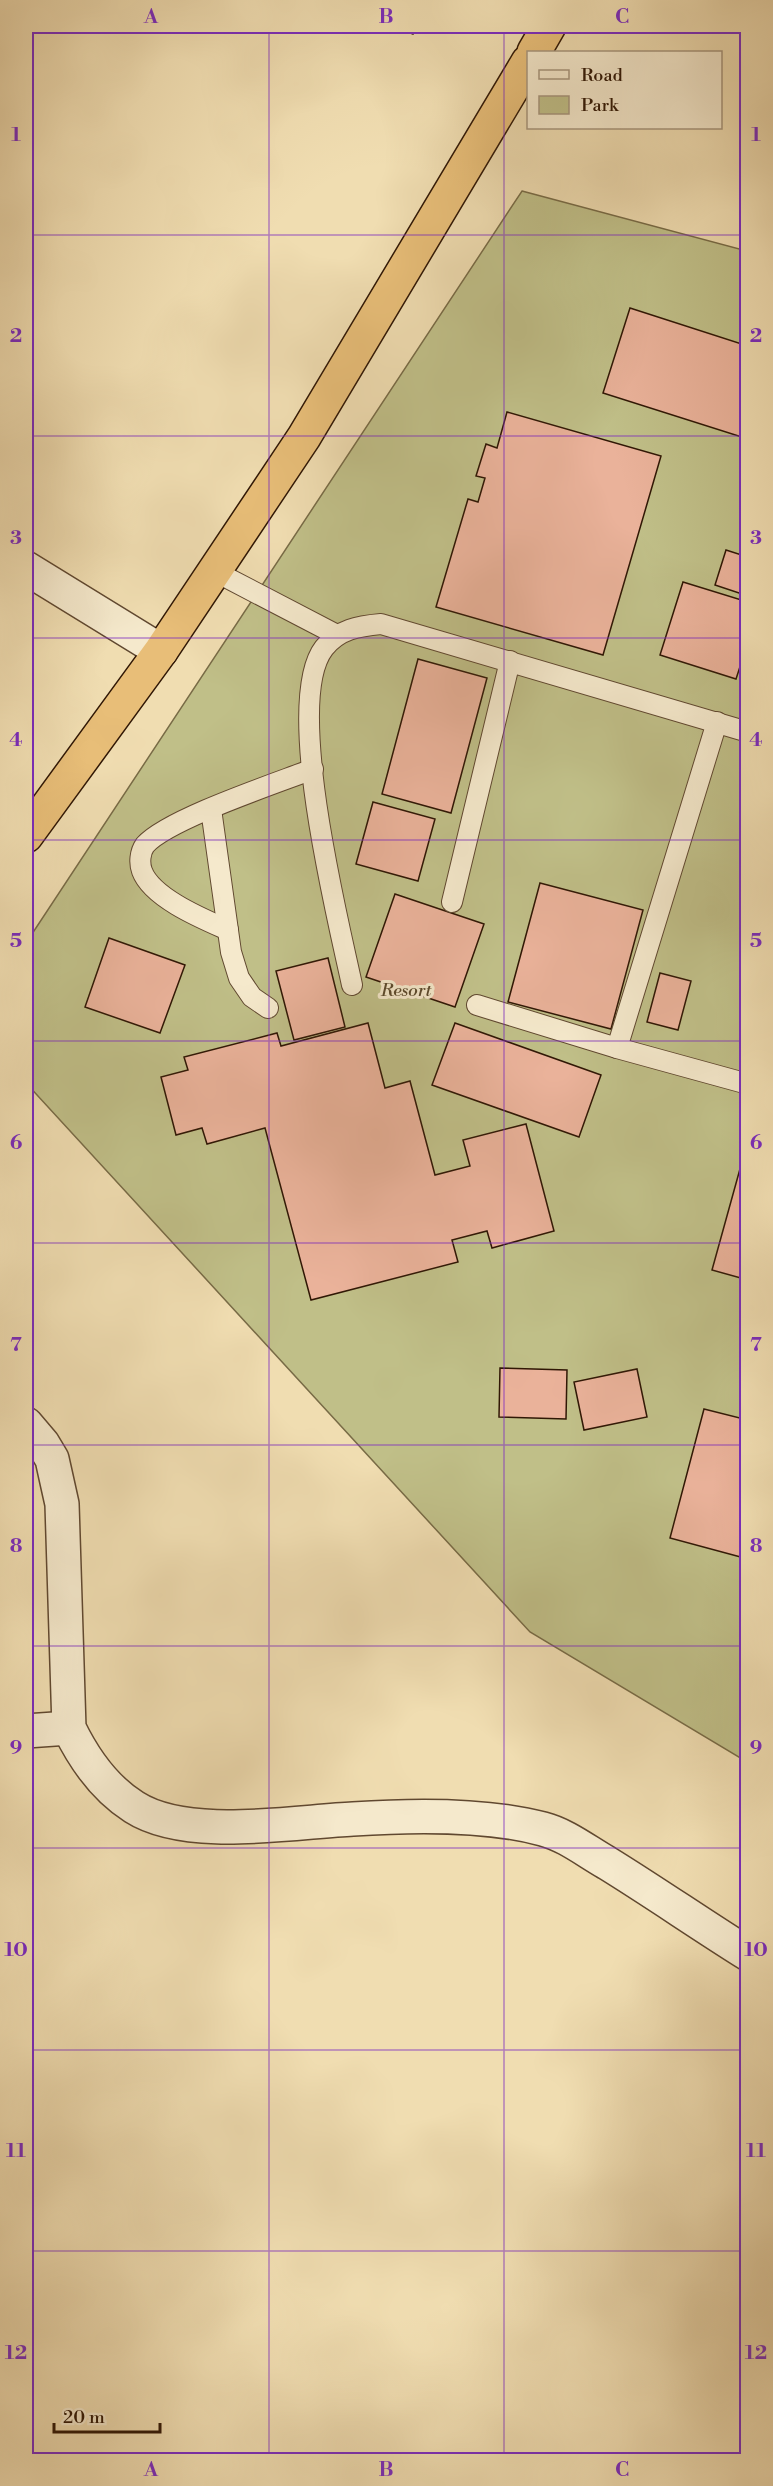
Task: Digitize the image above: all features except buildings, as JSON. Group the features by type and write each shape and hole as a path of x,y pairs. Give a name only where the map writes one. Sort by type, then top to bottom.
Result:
{"highway":[{"path":"535,51 549,26"},
{"path":"26,836 161,651 304,437 527,64"}],"street":[{"path":"26,568 161,651"},
{"path":"26,1425 43,1444 52,1459 62,1504 69,1728 85,1759 116,1793 135,1808 161,1818 188,1824 223,1826 422,1817 496,1822 545,1829 579,1846 747,1954"},
{"path":"26,1731 69,1728"}],"lane":[{"path":"214,571 336,635"},
{"path":"352,986 336,913 313,769 309,721 310,694 323,649 336,635 358,626 381,624 747,732"},
{"path":"452,902 510,661"},
{"path":"617,1048 717,722"},
{"path":"228,930 192,914 149,882 140,863 146,844 174,826 211,809 313,769"},
{"path":"211,809 231,952 239,978 252,997 268,1008"},
{"path":"477,1005 617,1048 747,1084"}],"green space":[{"name":"Resort","path":"522,191 747,251 747,1762 530,1632 26,1083 26,943"}]}
